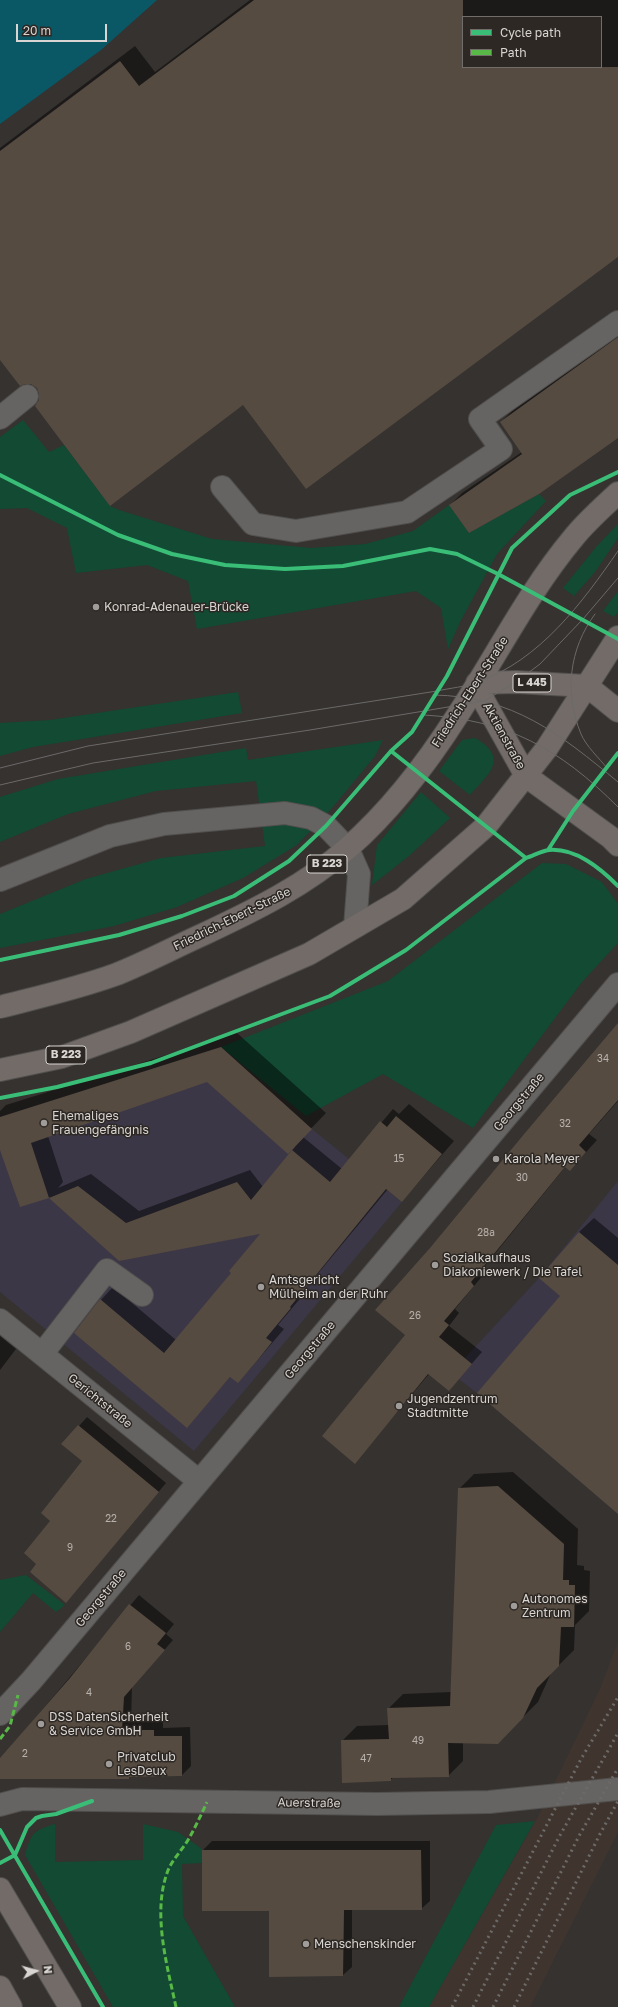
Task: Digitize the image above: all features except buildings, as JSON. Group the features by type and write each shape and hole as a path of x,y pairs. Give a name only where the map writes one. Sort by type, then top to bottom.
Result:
{"main road":[{"name":"Friedrich-Ebert-Straße","path":"0,1007 39,998 116,974 263,905 297,886 348,849 391,804 417,772 457,717 533,593 565,548 618,493"},
{"name":"B 223","path":"0,1070 62,1056 131,1032 309,954 403,899 486,826 526,776 618,637"},
{"name":"Aktienstraße","path":"587,686 516,682 477,683 484,701 526,776 610,837 618,845"},
{"path":"587,686 618,711"},
{"path":"0,1889 70,2007"},
{"path":"0,1987 11,2007"}],"street":[{"path":"222,486 253,524 296,531 407,512 501,449 480,419 618,322"},
{"path":"0,418 27,396"},
{"path":"0,880 110,836 164,824 285,813 311,818 326,826 348,849 359,874 355,927"},
{"name":"Georgstraße","path":"0,1714 32,1681 618,984"},
{"path":"42,1354 107,1270 142,1295"},
{"name":"Gerichtstraße","path":"0,1320 199,1482"},
{"name":"Auerstraße","path":"0,1805 22,1799 377,1804 489,1802 618,1789"}],"shaded area":[{"path":"221,1047 312,1129 402,1202 194,1451 0,1292 0,1117"},
{"path":"618,1181 618,1514 477,1393 451,1373 539,1278"},
{"path":"618,1642 618,1832 530,2007 429,2007 539,1815 600,1689"}],"green space":[{"path":"23,420 49,452 64,445 110,506 212,539 311,548 365,544 413,531 449,505 469,533 539,494 546,501 497,554 460,622 448,649 441,608 416,591 197,629 188,581 147,565 76,573 67,528 27,508 0,509 0,437"},
{"path":"618,524 618,538 595,572 574,596 563,588 596,547"},
{"path":"618,591 618,612 614,617 603,611"},
{"path":"238,692 242,713 33,747 0,756 0,723 50,720"},
{"path":"475,738 486,745 492,752 494,759 493,766 489,773 470,795 439,771 462,740"},
{"path":"383,740 375,756 333,807 297,845 243,878 177,907 114,926 0,948 0,914 86,879 161,858 265,846 256,781 156,791 68,814 0,842 0,797 58,779 246,748 248,760"},
{"path":"421,792 450,818 409,856 372,885 377,845"},
{"path":"542,863 566,864 602,882 618,904 618,943 582,982 473,1128 383,1074 306,1116 221,1047 388,981"},
{"path":"26,1575 65,1605 56,1612 33,1593 0,1632 0,1580"},
{"path":"535,1821 429,2007 399,2007 496,1825"},
{"path":"55,1824 55,1862 143,1860 143,1824 178,1832 202,1849 202,1863 182,1864 183,1916 235,2007 113,2007 25,1855 29,1842 34,1834 42,1828"}],"water":[{"path":"0,0 157,0 101,50 0,124"}],"tram line":[{"path":"0,768 88,746 473,684 500,672 521,660 540,645 574,610 618,551"},
{"path":"0,785 93,763 310,730 484,701 516,682 540,664 583,619 618,578"},
{"path":"595,614 579,642 575,657 571,687 572,703 583,738 607,768"},
{"path":"433,695 462,697 488,702 511,710 534,721 576,748 618,782"},
{"path":"424,715 481,723 507,731 530,741 553,753 575,768 618,807"}],"railway":[{"path":"452,2007 581,1759 618,1697"},
{"path":"473,2007 559,1837 618,1733"},
{"path":"493,2007 579,1836 618,1768"},
{"path":"514,2007 618,1801"}],"marked path":[{"path":"0,1739 10,1726 18,1695"},
{"path":"176,2007 162,1938 161,1902 164,1884 169,1868 188,1840 207,1802"}],"cycle path":[{"path":"0,960 119,935 182,916 234,896 289,861 326,826 391,751 412,732 447,676 512,548 570,495 618,472"},
{"path":"0,475 118,535 172,554 225,565 285,569 343,566 430,549 457,554 498,574 618,639"},
{"path":"391,751 526,858"},
{"path":"548,850 573,811 618,753"},
{"path":"0,1098 57,1087 151,1063 330,996 406,950 526,858 543,851 559,850 569,852 587,860 618,886"},
{"path":"0,1863 15,1855 27,1827 36,1818 56,1814 92,1801"},
{"path":"0,1830 103,2007"}],"place":[{"name":"Konrad-Adenauer-Brücke","path":"96,607"},
{"name":"Ehemaliges Frauengefängnis","path":"44,1123"},
{"name":"Karola Meyer","path":"496,1159"},
{"name":"Sozialkaufhaus Diakoniewerk / Die Tafel","path":"435,1265"},
{"name":"Amtsgericht Mülheim an der Ruhr","path":"261,1287"},
{"name":"Jugendzentrum Stadtmitte","path":"399,1406"},
{"name":"Autonomes Zentrum","path":"514,1606"},
{"name":"DSS DatenSicherheit & Service GmbH","path":"41,1724"},
{"name":"Privatclub LesDeux","path":"109,1764"},
{"name":"Menschenskinder","path":"306,1944"}]}
